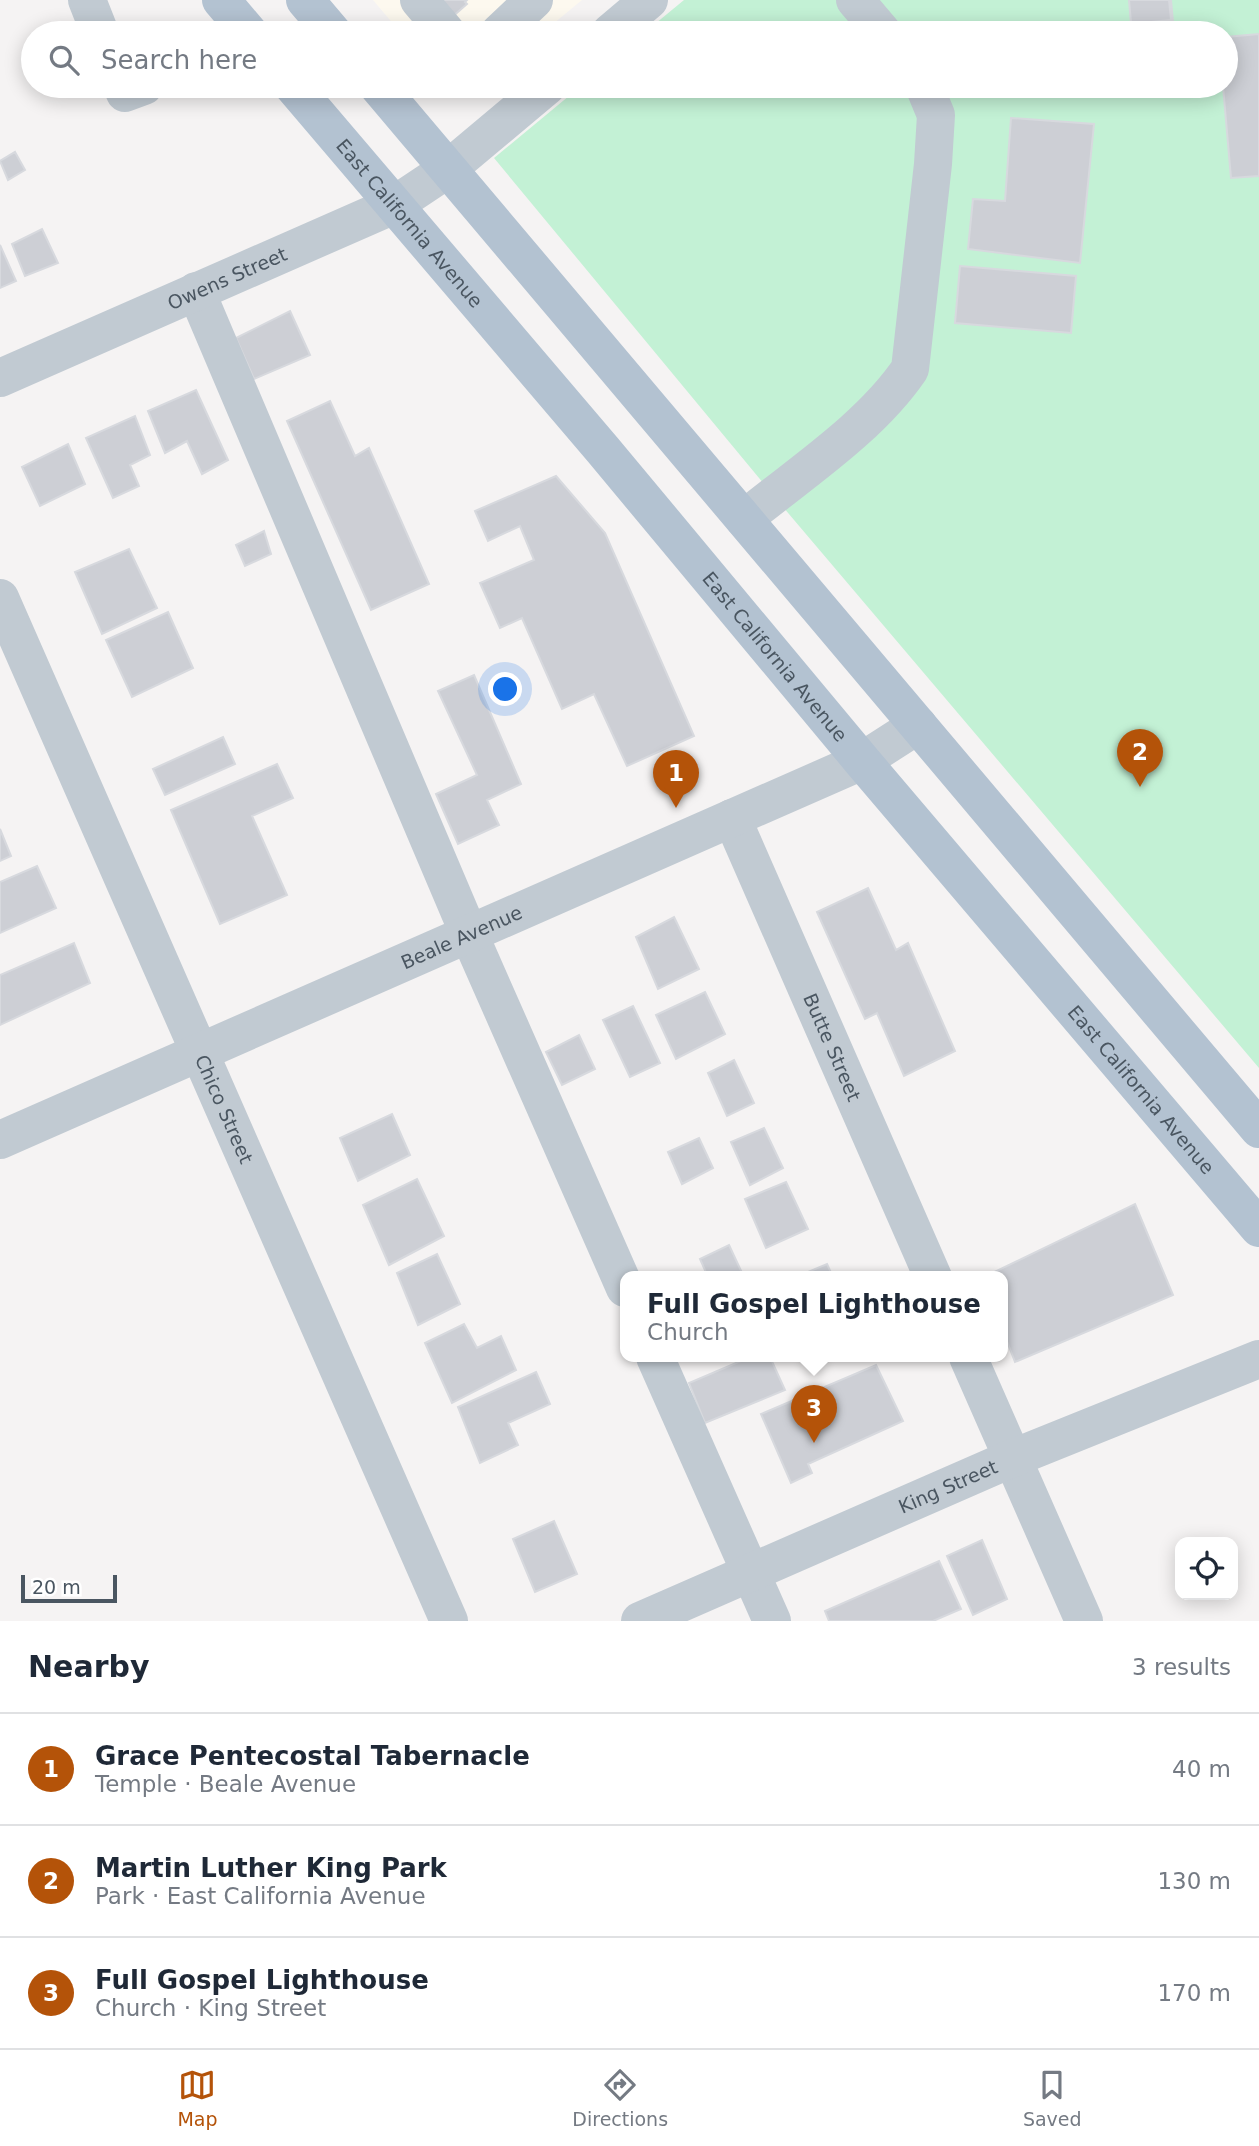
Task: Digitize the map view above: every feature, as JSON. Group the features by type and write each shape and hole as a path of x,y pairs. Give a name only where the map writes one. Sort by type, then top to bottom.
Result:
{"main road":[{"path":"305,0 323,21"},
{"name":"East California Avenue","path":"303,98 1259,1228"},
{"path":"387,98 1259,1129"}],"street":[{"path":"87,0 95,21"},
{"path":"419,0 437,21"},
{"path":"512,21 534,0"},
{"path":"855,0 873,21"},
{"path":"623,21 643,2"},
{"name":"Owens Street","path":"0,377 394,205 448,169 533,98"},
{"path":"744,519 871,417 893,394 910,369 936,115 929,98"},
{"path":"196,292 469,934 620,1277"},
{"name":"Chico Street","path":"0,598 449,1621"},
{"name":"Beale Avenue","path":"0,1140 862,761 918,725"},
{"name":"Butte Street","path":"732,818 930,1271"},
{"name":"King Street","path":"640,1621 1013,1458 1259,1359"},
{"path":"658,1362 772,1621"},
{"path":"970,1362 1084,1621"}],"shaded area":[{"path":"373,0 582,0 557,21 391,21"}],"green space":[{"path":"684,0 1259,0 1259,1068 783,507 494,158 566,98 1238,98 1238,21 659,21"}],"building":[{"path":"422,0 467,0 467,4 448,21 440,21"},
{"path":"1129,0 1169,0 1171,20 1131,21"},
{"path":"1129,0 1171,0 1173,21 1131,21"},
{"path":"1259,34 1259,176 1231,178 1224,98 1238,98 1238,36"},
{"path":"1011,118 1094,124 1080,263 968,249 973,199 1005,201"},
{"path":"15,152 25,170 8,180 0,161"},
{"path":"42,229 58,263 25,276 12,244"},
{"path":"0,245 16,281 0,288"},
{"path":"960,266 1076,276 1071,333 955,323"},
{"path":"290,311 310,355 254,379 236,338"},
{"path":"196,390 228,460 202,474 187,441 165,453 148,411"},
{"path":"330,401 355,456 369,448 429,584 371,610 287,421"},
{"path":"135,416 150,455 130,465 139,486 113,498 86,438"},
{"path":"68,444 85,484 40,506 22,467"},
{"path":"556,476 605,533 694,736 627,766 594,694 562,709 522,618 500,628 480,583 534,560 520,526 488,541 475,511"},
{"path":"264,531 271,554 245,566 236,545"},
{"path":"129,549 157,608 102,634 75,572"},
{"path":"168,612 193,668 132,697 106,640"},
{"path":"474,675 521,784 487,800 499,825 458,844 436,794 477,775 438,691"},
{"path":"223,737 235,764 165,795 153,769"},
{"path":"277,764 293,798 252,816 287,895 220,924 171,810"},
{"path":"0,829 11,856 0,861"},
{"path":"37,866 56,908 0,933 0,882"},
{"path":"868,888 896,950 908,943 955,1051 904,1076 877,1013 865,1019 817,912"},
{"path":"674,917 699,969 658,989 636,937"},
{"path":"74,943 90,983 0,1025 0,975"},
{"path":"705,992 725,1034 676,1059 656,1015"},
{"path":"633,1006 660,1063 630,1077 603,1020"},
{"path":"579,1035 595,1069 562,1085 546,1052"},
{"path":"734,1060 754,1103 727,1116 708,1073"},
{"path":"392,1114 410,1155 358,1181 340,1138"},
{"path":"764,1128 783,1168 750,1185 731,1142"},
{"path":"699,1138 713,1168 682,1184 668,1152"},
{"path":"417,1179 444,1236 389,1265 363,1205"},
{"path":"786,1182 808,1229 766,1248 745,1199"},
{"path":"1135,1204 1173,1295 1015,1362 1008,1344 1008,1271 996,1271"},
{"path":"729,1245 741,1271 705,1271 700,1259"},
{"path":"437,1254 460,1304 418,1325 397,1273"},
{"path":"827,1264 830,1271 810,1271"},
{"path":"464,1324 477,1348 501,1336 516,1370 452,1403 425,1343"},
{"path":"738,1362 772,1362 785,1390 705,1423 689,1383"},
{"path":"876,1365 903,1421 808,1464 812,1473 791,1483 761,1414"},
{"path":"536,1372 550,1404 508,1423 518,1445 480,1463 458,1407"},
{"path":"554,1521 577,1574 535,1592 513,1539"},
{"path":"982,1540 1007,1599 973,1615 947,1556"},
{"path":"939,1561 961,1609 933,1621 829,1621 825,1611"}],"place":[{"name":"Martin Luther King Park","path":"1140,787"},
{"name":"Grace Pentecostal Tabernacle","path":"676,808"},
{"name":"Full Gospel Lighthouse","path":"814,1443"}]}
